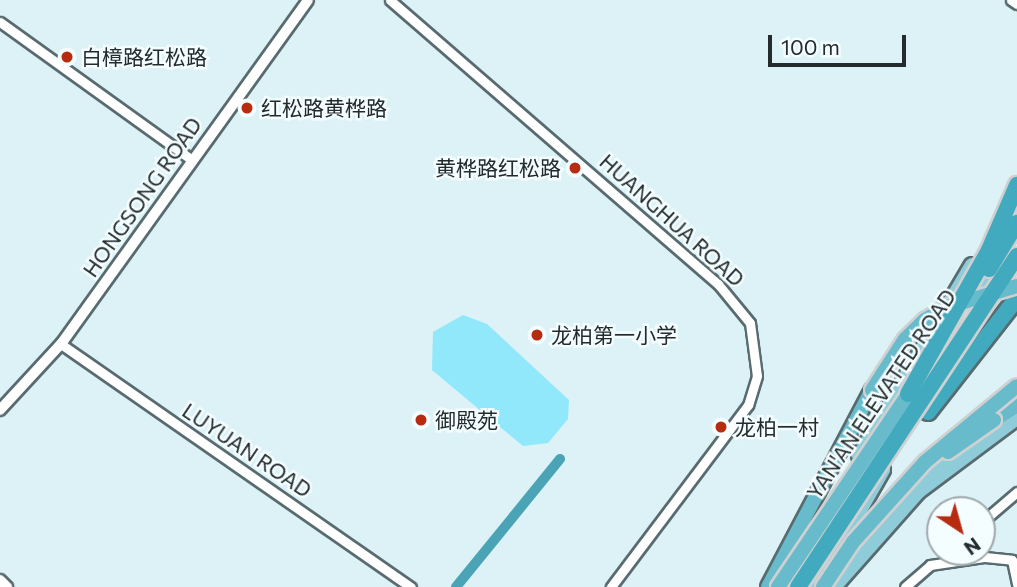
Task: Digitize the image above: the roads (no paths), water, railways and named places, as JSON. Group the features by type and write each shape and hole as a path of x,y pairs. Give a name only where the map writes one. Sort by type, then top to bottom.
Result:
{"highway":[{"path":"908,394 989,250 1017,187"},
{"name":"YAN'AN ELEVATED ROAD","path":"779,587 908,394 1017,223"},
{"name":"YAN'AN ELEVATED ROAD","path":"798,587 1017,257"},
{"path":"768,587 872,390 905,340 947,307 1017,286"},
{"path":"798,587 1017,298"},
{"path":"928,412 1017,305"},
{"path":"819,587 853,542 925,462 1017,386"},
{"path":"888,503 923,470 1017,403"}],"main road":[{"path":"779,587 1017,187"},
{"path":"819,587 1017,231"},
{"path":"819,587 908,487 970,433 1017,403"},
{"path":"819,587 837,583 918,492 1017,418"},
{"path":"853,546 854,522"}],"street":[{"name":"HONGSONG ROAD","path":"0,411 61,344 191,159 308,0"},
{"name":"HUANGHUA ROAD","path":"390,0 708,275 733,298 750,323 757,376 748,405 611,587"},
{"path":"1012,0 1017,4"},
{"path":"0,22 191,159"},
{"name":"LUYUAN ROAD","path":"61,344 411,587"},
{"path":"996,510 1017,492"},
{"path":"996,557 1014,557 1017,584"},
{"path":"905,587 929,566"},
{"path":"0,580 7,587"}],"waterway":[{"path":"456,587 560,459"}],"place":[{"name":"白樟路红松路","path":"67,57"},
{"name":"红松路黄桦路","path":"247,108"},
{"name":"黄桦路红松路","path":"575,168"},
{"name":"龙柏第一小学","path":"537,335"},
{"name":"御殿苑","path":"421,420"},
{"name":"龙柏一村","path":"721,427"}]}
